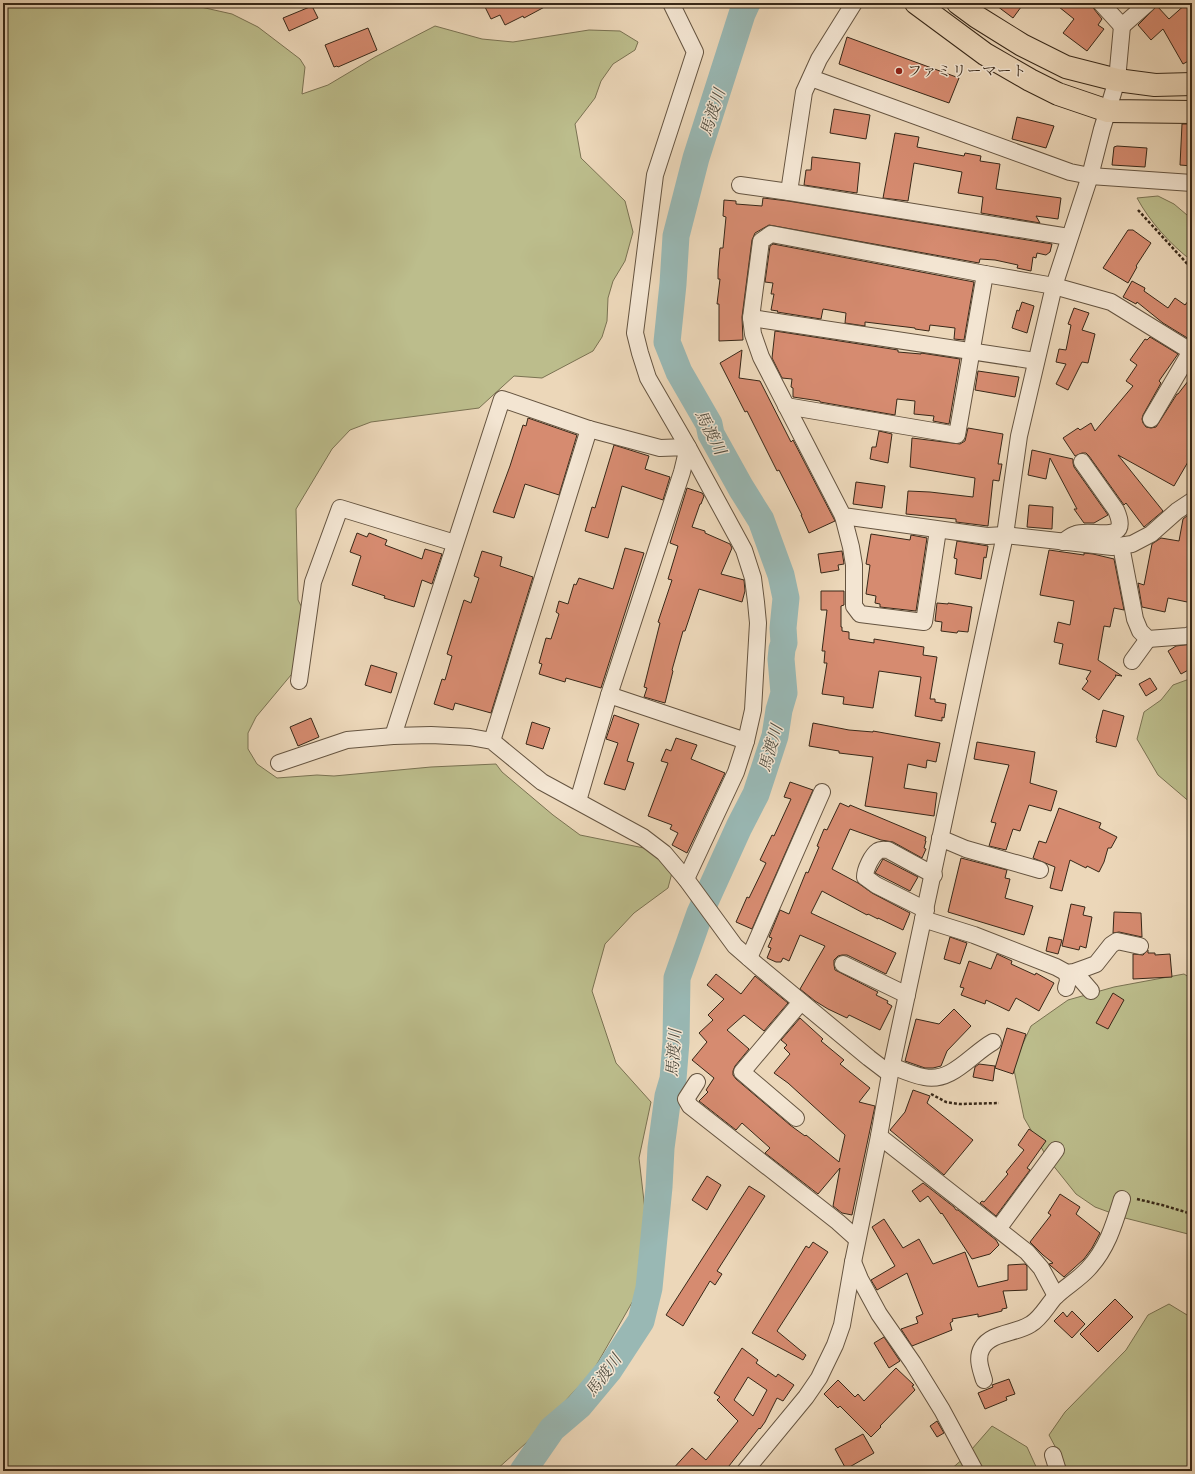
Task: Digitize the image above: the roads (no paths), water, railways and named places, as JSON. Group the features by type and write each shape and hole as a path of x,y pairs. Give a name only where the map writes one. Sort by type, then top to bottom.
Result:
{"main road":[{"path":"916,3 985,54 1058,94 1108,111 1192,112"},
{"path":"958,3 990,25 1048,59 1066,67 1118,80 1155,85 1192,84"}],"street":[{"path":"671,3 695,52 655,175 635,332 648,378 688,447 744,550 753,578 758,623 753,710 746,741 736,772 686,879"},
{"path":"789,192 804,92 819,59 854,3"},
{"path":"1101,3 1122,26"},
{"path":"745,1471 806,1397 819,1378 835,1345 842,1325 857,1239 879,1136 891,1070 934,875 940,838 1005,535 1019,436 1036,361 1054,286 1090,176 1118,80 1122,26 1148,3"},
{"path":"811,78 1070,172 1090,176 1192,183"},
{"path":"740,185 1069,237"},
{"path":"938,530 924,622 860,614 854,606 854,565 852,547 843,516 761,357 752,334 751,318 761,241 771,234 1054,286 1111,302 1191,351 1151,419"},
{"path":"786,406 957,435 985,274"},
{"path":"751,318 1036,361"},
{"path":"393,736 502,399 589,429 660,448 688,447"},
{"path":"492,741 589,429"},
{"path":"578,801 609,696 680,479 688,447"},
{"path":"1063,542 1076,534 1111,533 1117,530 1120,525 1120,519 1116,510 1082,462"},
{"path":"843,516 987,536 1005,535 1112,547 1132,544 1151,534 1177,511 1192,501"},
{"path":"299,681 313,582 340,508 455,543"},
{"path":"1121,546 1135,619 1140,631 1148,639 1187,636 1192,634"},
{"path":"1132,661 1148,639"},
{"path":"609,696 746,741"},
{"path":"278,763 347,740 431,734 470,737 492,741 542,782 644,837 664,853 686,879 735,946 869,1058 891,1070 923,1077 938,1078 948,1075 985,1046 993,1042"},
{"path":"749,958 822,792"},
{"path":"940,838 966,849 1040,870"},
{"path":"934,875 888,850 878,851 873,856 865,873 865,877 876,885 925,914 1056,967 1066,981"},
{"path":"1066,981 1074,972 1096,964 1111,945 1117,940 1140,946"},
{"path":"843,964 907,995"},
{"path":"1066,981 1078,976 1091,991"},
{"path":"796,1118 742,1072 801,1002"},
{"path":"697,1082 686,1099 690,1106 838,1222 857,1239"},
{"path":"879,1136 1027,1252 1041,1268 1056,1296"},
{"path":"998,1229 1056,1150"},
{"path":"984,1380 979,1356 982,1347 996,1337 1018,1331 1030,1324 1038,1318 1056,1296 1088,1270 1101,1252 1113,1230 1122,1199"},
{"path":"853,1262 860,1279 879,1314 913,1363 938,1403 976,1471"},
{"path":"1053,1455 1058,1471"}],"waterway":[{"name":"馬渡川","path":"523,1471 552,1429 579,1406 609,1370 641,1321 649,1288 659,1187 661,1148 668,1096 673,1079 676,1042 677,978 700,913 739,827 756,794 775,736 779,710 784,693 781,659 784,643 783,628 786,598 781,575 761,520 741,488 711,434 709,424 679,372 667,342 676,236 696,158 742,14 747,3"}],"place":[{"name":"ファミリーマート","path":"899,71"}]}
